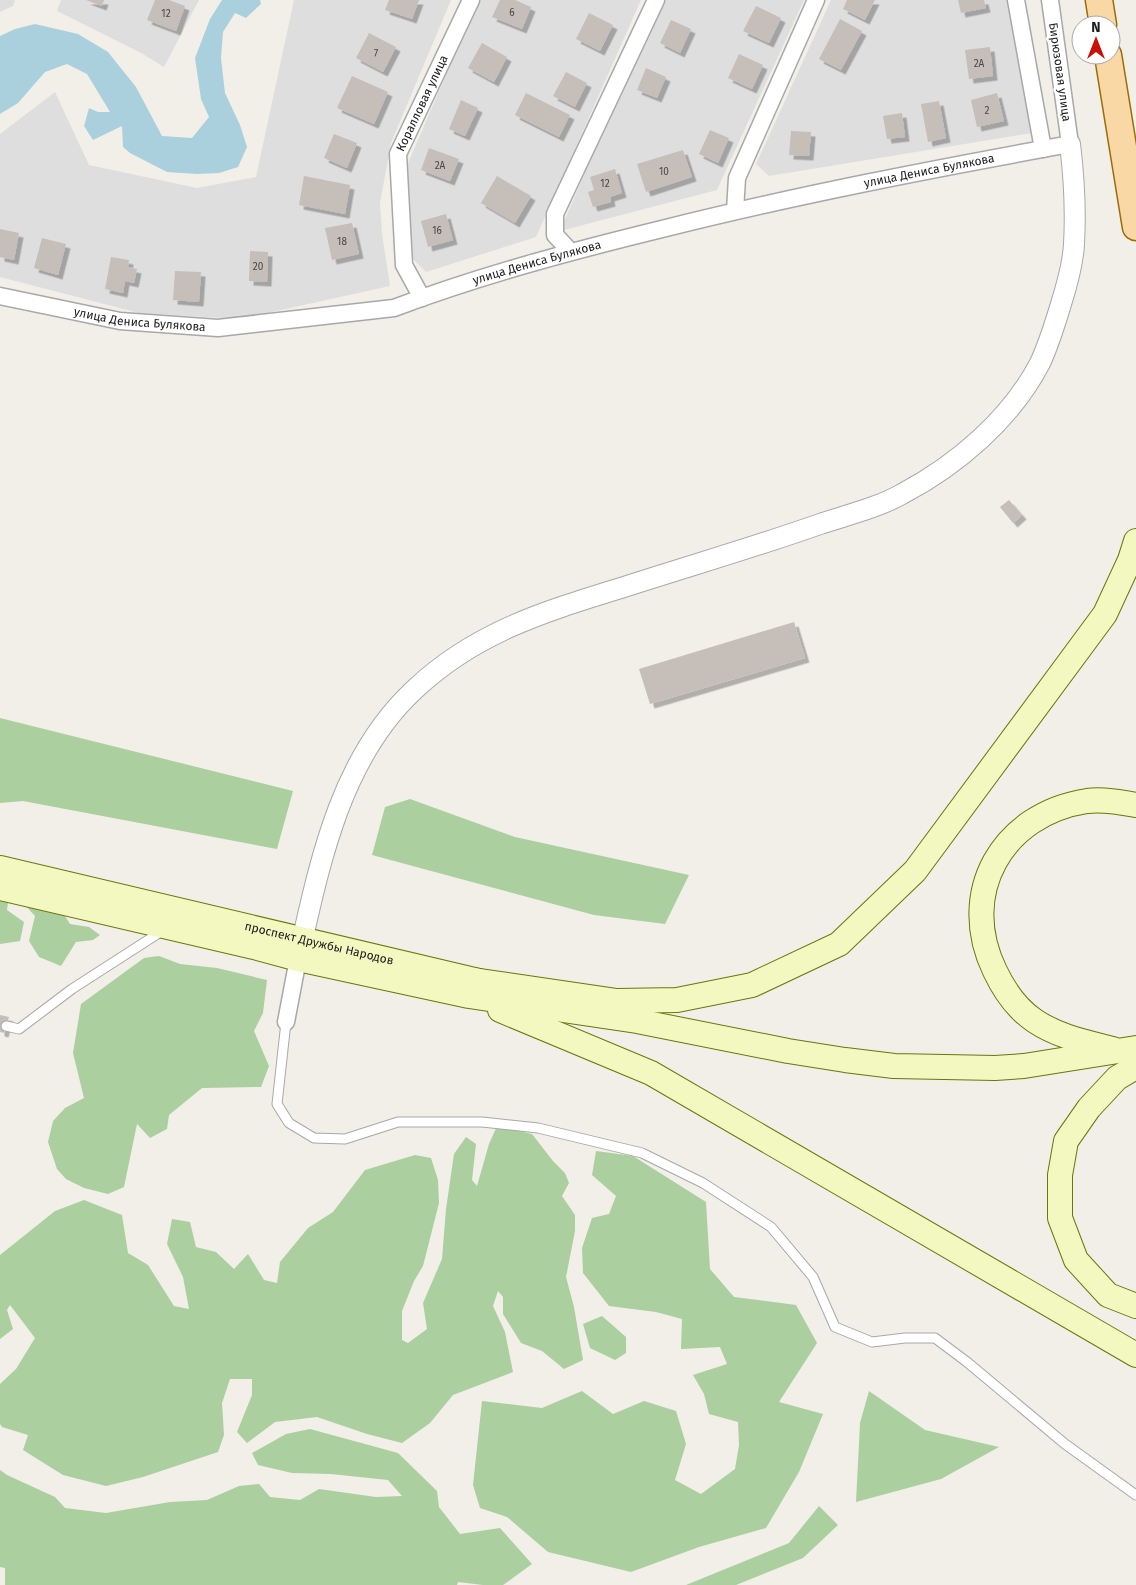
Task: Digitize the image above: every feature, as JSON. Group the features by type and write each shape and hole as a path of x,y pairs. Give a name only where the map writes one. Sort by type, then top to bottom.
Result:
{"main road":[{"path":"1099,0 1101,15"},
{"path":"1110,65 1136,227"},
{"path":"471,988 616,1002 677,1000 752,985 839,944 914,871 1105,614 1130,560 1136,540"},
{"path":"1136,805 1115,801 1088,801 1059,808 1034,820 1006,844 990,870 982,897 980,917 983,940 990,960 1001,984 1016,1005 1034,1020 1059,1035 1131,1056 1117,1078 1089,1108 1066,1141 1060,1175 1060,1218 1076,1260 1108,1294 1136,1306"},
{"name":"проспект Дружбы Народов","path":"0,868 300,950 471,988 788,1052 894,1066 995,1068 1131,1056"},
{"name":"проспект Дружбы Народов","path":"0,888 254,947 300,950"},
{"path":"471,988 651,1073 1136,1355"}],"street":[{"name":"Коралловая улица","path":"422,298 404,264 398,154 471,0"},
{"path":"570,251 556,235 556,214 656,0"},
{"path":"735,211 737,178 816,0"},
{"path":"1016,0 1043,149"},
{"name":"Бирюзовая улица","path":"1050,0 1070,144"},
{"name":"улица Дениса Булякова","path":"0,296 120,321 218,328 394,308 570,251 735,211 1070,144"},
{"path":"286,1022 300,950 316,884 342,799 372,740 390,716 413,691 465,650 495,633 556,608 808,528 899,496 956,459 1006,413 1039,365 1052,334 1069,280 1074,246 1075,204 1070,144"}],"lane":[{"path":"6,1026 19,1029 72,989 167,928"},
{"path":"286,1022 277,1104 289,1124 314,1138 345,1139 398,1122 482,1122 538,1128 642,1153 702,1183 770,1227 813,1277 835,1327 872,1342 905,1338 935,1338 967,1362 1065,1444 1136,1495"}],"shaded area":[{"path":"0,0 15,0 13,6 0,12"},
{"path":"61,0 199,0 164,67 141,53 57,11"},
{"path":"294,0 451,0 391,143 380,203 382,234 390,286 240,319 139,313 0,277 0,134 55,92 89,165 197,188 256,177"},
{"path":"478,0 641,0 536,237 426,272 413,259 403,175"},
{"path":"666,0 804,0 717,190 560,231 596,147"},
{"path":"831,0 1013,0 1038,132 769,176 756,164"}],"green space":[{"path":"0,718 293,791 277,849 23,801 0,803"},
{"path":"410,799 515,837 689,875 665,924 594,915 372,855 385,807"},
{"path":"0,892 9,894 7,910 24,922 20,941 0,944"},
{"path":"24,904 59,907 70,924 89,927 100,935 93,940 76,942 61,966 39,957 29,941 35,916"},
{"path":"159,956 180,964 217,968 267,980 263,1013 254,1031 269,1066 261,1087 202,1088 169,1115 167,1129 150,1138 137,1124 124,1187 108,1194 84,1188 66,1179 57,1169 48,1142 53,1121 65,1108 84,1098 73,1053 81,1004 144,958"},
{"path":"497,1126 532,1134 565,1173 569,1183 562,1196 575,1215 575,1231 566,1277 574,1307 583,1360 564,1369 542,1351 521,1343 503,1314 503,1297 498,1291 493,1306 505,1332 513,1372 453,1395 430,1423 402,1443 367,1434 317,1417 275,1422 247,1443 237,1432 252,1395 252,1379 230,1379 222,1403 224,1435 218,1452 143,1477 106,1486 63,1475 23,1450 28,1435 2,1427 0,1424 0,1384 16,1369 35,1338 10,1305 7,1310 13,1329 0,1339 0,1255 55,1211 84,1200 122,1215 128,1253 148,1265 174,1306 189,1309 183,1277 167,1244 172,1219 190,1222 196,1247 216,1252 234,1269 248,1254 264,1280 277,1283 280,1262 308,1228 333,1212 365,1170 415,1155 431,1158 438,1180 439,1203 423,1266 414,1281 402,1311 402,1340 408,1343 427,1329 423,1303 442,1259 446,1209 454,1154 466,1137 476,1144 472,1180 477,1186 489,1144"},
{"path":"596,1151 633,1156 706,1202 710,1269 734,1297 796,1305 817,1343 779,1402 823,1414 799,1472 766,1528 699,1547 631,1572 548,1552 507,1517 480,1508 473,1485 482,1401 542,1408 582,1391 613,1414 644,1401 676,1411 686,1444 675,1480 701,1494 735,1469 739,1445 738,1422 709,1414 704,1394 693,1375 727,1364 720,1347 681,1349 682,1319 656,1312 609,1306 583,1273 582,1248 592,1218 609,1214 616,1196 592,1175"},
{"path":"602,1316 626,1337 626,1353 615,1360 590,1348 583,1324"},
{"path":"869,1391 925,1430 999,1447 941,1479 856,1502 860,1423"},
{"path":"310,1429 398,1453 437,1491 439,1507 460,1534 500,1528 532,1564 503,1585 458,1582 457,1585 5,1585 5,1568 0,1567 0,1470 55,1497 65,1508 106,1513 170,1502 207,1500 239,1486 259,1484 270,1497 300,1500 319,1489 376,1497 402,1496 388,1480 331,1474 292,1473 258,1465 252,1453 286,1434"},
{"path":"819,1506 838,1525 803,1558 736,1585 686,1585 789,1543"}],"water":[{"path":"222,0 260,0 261,4 246,18 235,13 223,32 221,58 225,93 240,125 247,147 238,167 219,173 167,172 130,153 123,147 122,126 93,140 84,126 89,108 98,112 110,112 87,74 67,64 45,72 18,103 0,114 0,36 15,29 35,24 78,34 108,52 136,87 162,136 192,138 209,117 201,99 195,58 210,19"}],"building":[{"path":"86,0 104,0 102,6"},
{"path":"155,0 169,0 185,6 176,31 147,20"},
{"path":"389,0 419,0 412,19 385,10"},
{"path":"500,0 515,0 531,7 522,29 492,17"},
{"path":"847,0 875,0 865,20 843,9"},
{"path":"958,0 984,0 986,8 961,13"},
{"path":"756,6 781,18 769,43 743,31"},
{"path":"589,13 613,25 600,51 576,39"},
{"path":"840,19 862,31 841,70 819,59"},
{"path":"671,20 691,29 680,53 660,43"},
{"path":"369,33 396,47 383,72 356,58"},
{"path":"482,43 507,57 494,82 468,68"},
{"path":"990,47 993,76 969,79 965,50"},
{"path":"739,54 763,65 752,89 728,78"},
{"path":"646,68 666,77 657,98 637,90"},
{"path":"566,72 587,83 575,107 553,96"},
{"path":"352,76 388,92 374,124 337,108"},
{"path":"526,93 570,115 559,137 515,115"},
{"path":"997,93 1004,121 977,127 971,100"},
{"path":"461,100 478,108 465,136 449,129"},
{"path":"939,101 946,138 928,142 921,104"},
{"path":"902,113 905,137 887,139 883,116"},
{"path":"710,130 729,138 718,163 699,154"},
{"path":"791,131 811,132 809,156 789,155"},
{"path":"334,134 357,143 347,168 324,158"},
{"path":"429,148 459,159 450,181 421,170"},
{"path":"683,150 692,177 646,192 637,164"},
{"path":"615,169 622,193 610,197 611,202 593,207 588,192 594,190 590,177"},
{"path":"304,176 350,185 345,214 299,205"},
{"path":"497,176 531,196 515,223 481,203"},
{"path":"446,214 453,240 428,247 421,221"},
{"path":"352,223 359,254 332,260 325,228"},
{"path":"0,229 19,233 14,260 0,257"},
{"path":"42,238 66,244 58,275 34,268"},
{"path":"250,251 268,252 267,282 249,281"},
{"path":"111,257 129,260 128,267 137,269 134,283 125,281 123,293 105,289"},
{"path":"175,271 201,272 199,302 173,300"},
{"path":"1009,500 1022,515 1013,523 1000,507"},
{"path":"794,622 805,658 650,704 639,669"},
{"path":"0,1015 9,1017 4,1033 0,1032"}]}
